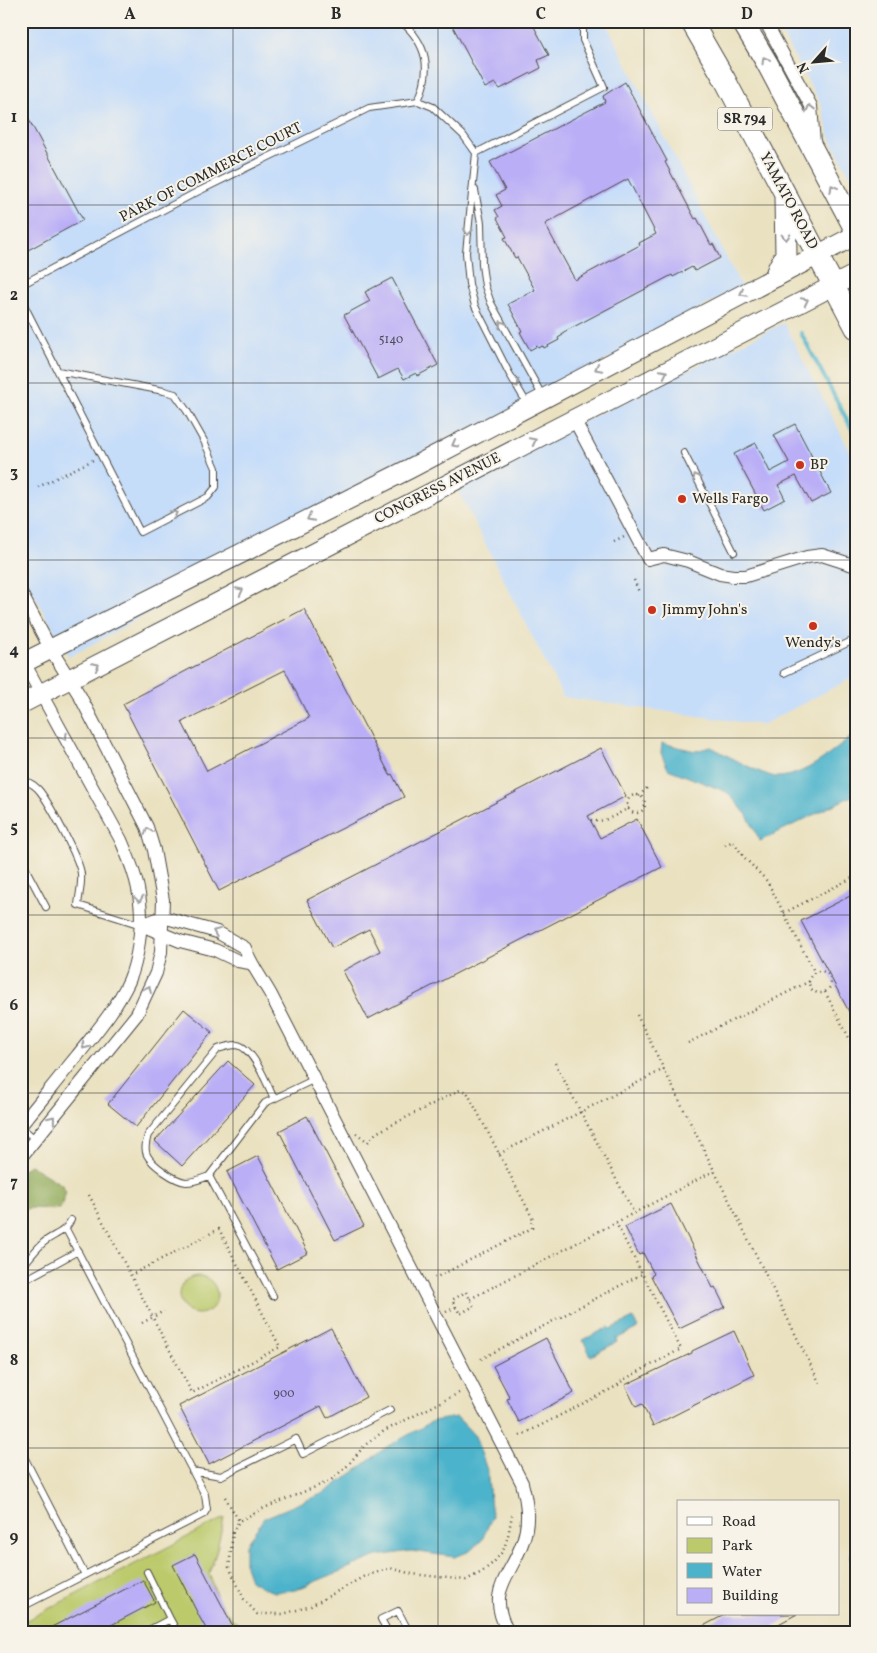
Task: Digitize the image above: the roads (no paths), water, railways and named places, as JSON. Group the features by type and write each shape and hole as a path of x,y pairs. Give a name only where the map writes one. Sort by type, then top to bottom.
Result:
{"main road":[{"name":"YAMATO ROAD","path":"691,21 725,80 856,328"},
{"name":"SR 794","path":"742,21 767,63 856,231"},
{"path":"776,276 778,266 786,255 785,195"},
{"path":"22,661 409,468 856,235"},
{"name":"CONGRESS AVENUE","path":"21,704 856,274"}],"street":[{"path":"765,21 811,106 815,156"},
{"path":"574,419 648,559 664,555 688,561 720,574 733,576 746,576 806,557 822,555 856,566"},
{"path":"21,593 50,648 80,696 147,828 161,881 164,918 161,952 156,973 137,1014 21,1157"},
{"path":"21,1126 106,1020 130,980 141,925 137,886 130,861 121,840 22,661"},
{"path":"141,925 164,918 217,932 245,948 250,963 271,995 315,1079 522,1483 528,1512 524,1539 505,1576 500,1592 500,1611 508,1632"},
{"path":"141,925 180,941 215,950 238,961 250,963"}],"lane":[{"path":"401,21 416,36 423,51 426,67 425,84 418,101 433,107 444,116 463,135 476,153 466,253 469,284 475,306 509,373 536,401"},
{"path":"476,153 604,87 583,40 583,22"},
{"name":"PARK OF COMMERCE COURT","path":"21,285 197,192 369,108 418,101"},
{"path":"499,142 503,149"},
{"path":"473,184 481,223 484,286 536,401"},
{"path":"21,299 140,532 208,497 216,487 216,468 200,434 175,394 58,371"},
{"path":"684,453 734,552"},
{"path":"784,673 856,639"},
{"path":"21,780 27,781 37,788 76,857 81,874 78,905 141,925"},
{"path":"22,862 46,907"},
{"path":"274,1099 254,1058 246,1048 238,1045 218,1049 148,1136 145,1146 147,1156 177,1180 194,1182 209,1176 265,1103 274,1099 315,1079"},
{"path":"21,1126 36,1139"},
{"path":"209,1176 273,1296"},
{"path":"21,1268 41,1244 51,1236 66,1229 70,1220"},
{"path":"21,1596 26,1605 204,1514 208,1509 192,1471 66,1229"},
{"path":"21,1282 78,1251"},
{"path":"192,1471 221,1476 296,1439 303,1454 390,1410"},
{"path":"21,1451 85,1575"},
{"path":"147,1572 177,1632"},
{"path":"388,1632 381,1620 398,1611 409,1632"},
{"path":"146,1632 170,1619"}],"water":[{"path":"856,733 856,794 760,841 747,815 727,792 668,769 661,753 662,743 695,751 711,747 771,776 788,776 809,768"},
{"path":"633,1318 638,1328 616,1339 617,1342 591,1356 583,1340"},
{"path":"457,1417 475,1436 487,1470 492,1517 482,1540 470,1551 455,1557 411,1551 377,1556 295,1590 274,1592 250,1580 245,1566 245,1546 264,1518 324,1493 385,1448 433,1421"}],"waterway":[{"path":"801,333 856,437"},
{"path":"851,1555 856,1564"}],"place":[{"name":"BP","path":"800,465"},
{"name":"Wells Fargo","path":"682,499"},
{"name":"Jimmy John's","path":"652,610"},
{"name":"Wendy's","path":"813,626"}]}
